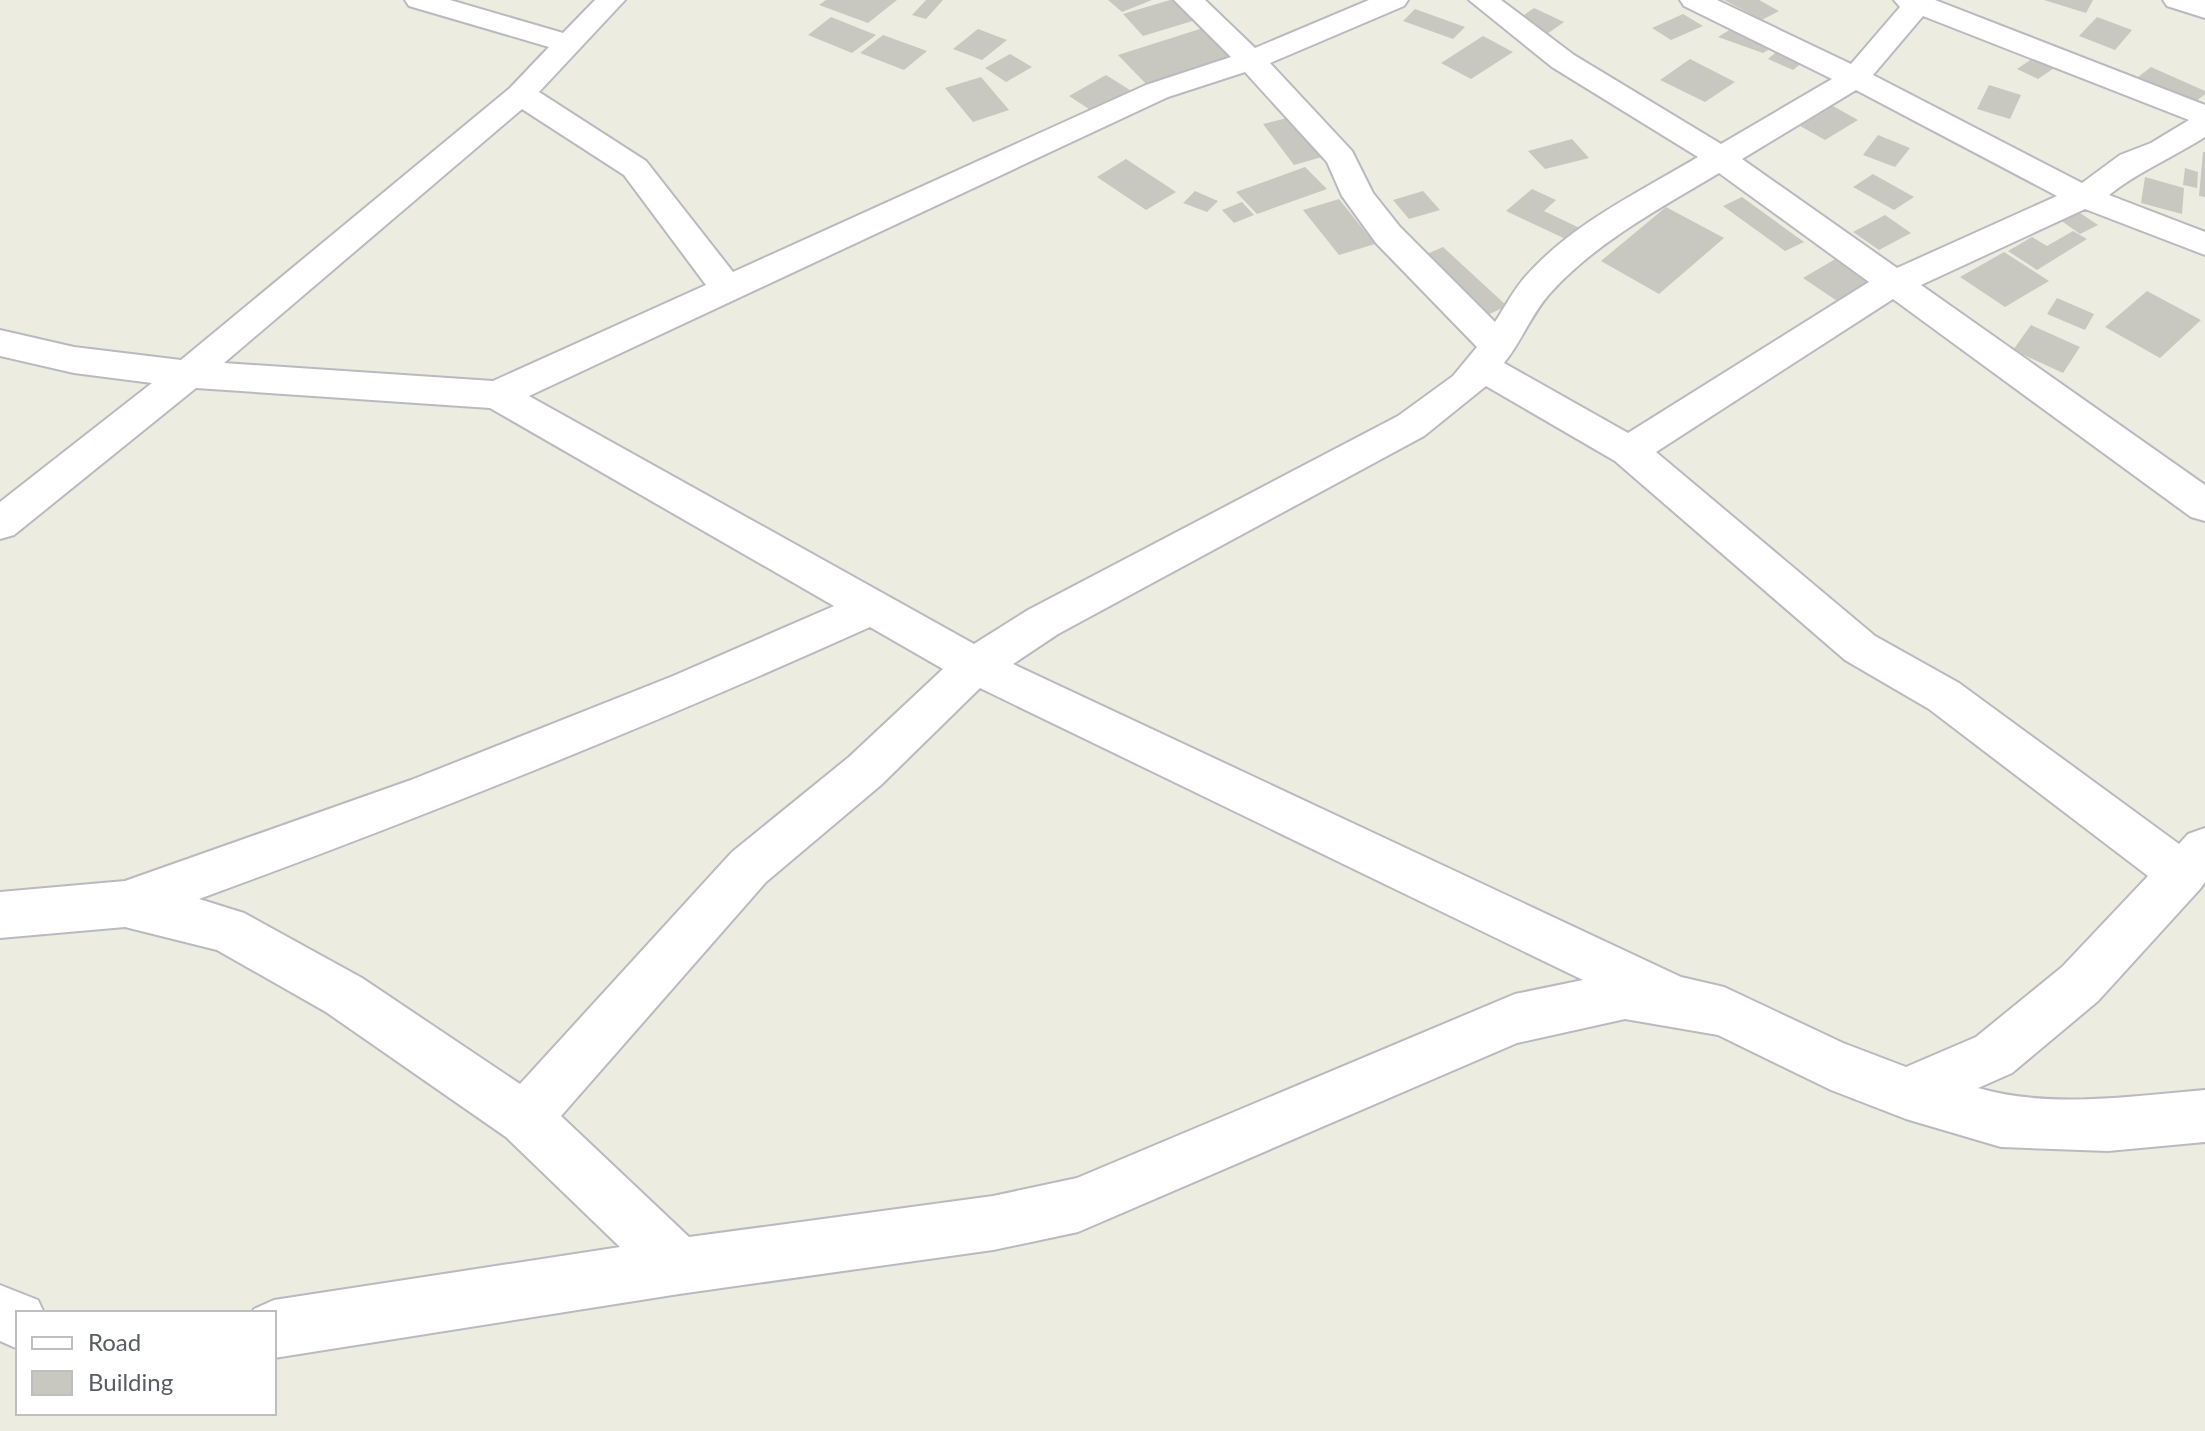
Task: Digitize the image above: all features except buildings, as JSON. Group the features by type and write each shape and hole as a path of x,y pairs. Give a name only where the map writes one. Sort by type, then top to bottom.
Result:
{"street":[{"path":"419,0 570,44"},
{"path":"0,524 188,374 521,94 611,0"},
{"path":"1188,0 1251,60 1341,158 1358,196 1490,356 1629,451 1860,648 1944,696 2194,862 2080,984 1994,1055 1906,1093"},
{"path":"497,395 1157,91 1251,60 1394,0"},
{"path":"1483,0 1563,61 1719,157 2205,506"},
{"path":"1694,0 1855,78 2084,197 2205,244"},
{"path":"2177,0 2205,9"},
{"path":"525,1118 749,867 865,771 975,666 1043,622 1411,426 1466,385 1490,356 1537,285 1568,255 1608,225 1855,78 1915,1 2205,116"},
{"path":"521,94 635,168 728,290"},
{"path":"1629,451 1892,284 2084,197 2131,162 2162,150 2205,124"},
{"path":"0,343 74,360 188,374 497,395 975,666 1683,1002"},
{"path":"0,915 125,904 422,797 688,689 872,608"},
{"path":"125,904 227,929 344,995 525,1118 679,1266"},
{"path":"276,1329 679,1266 993,1223 1078,1205 1515,1019 1625,995 1683,1002 1724,1012 1831,1064 1906,1093 2001,1121 2108,1125 2205,1116"}]}
